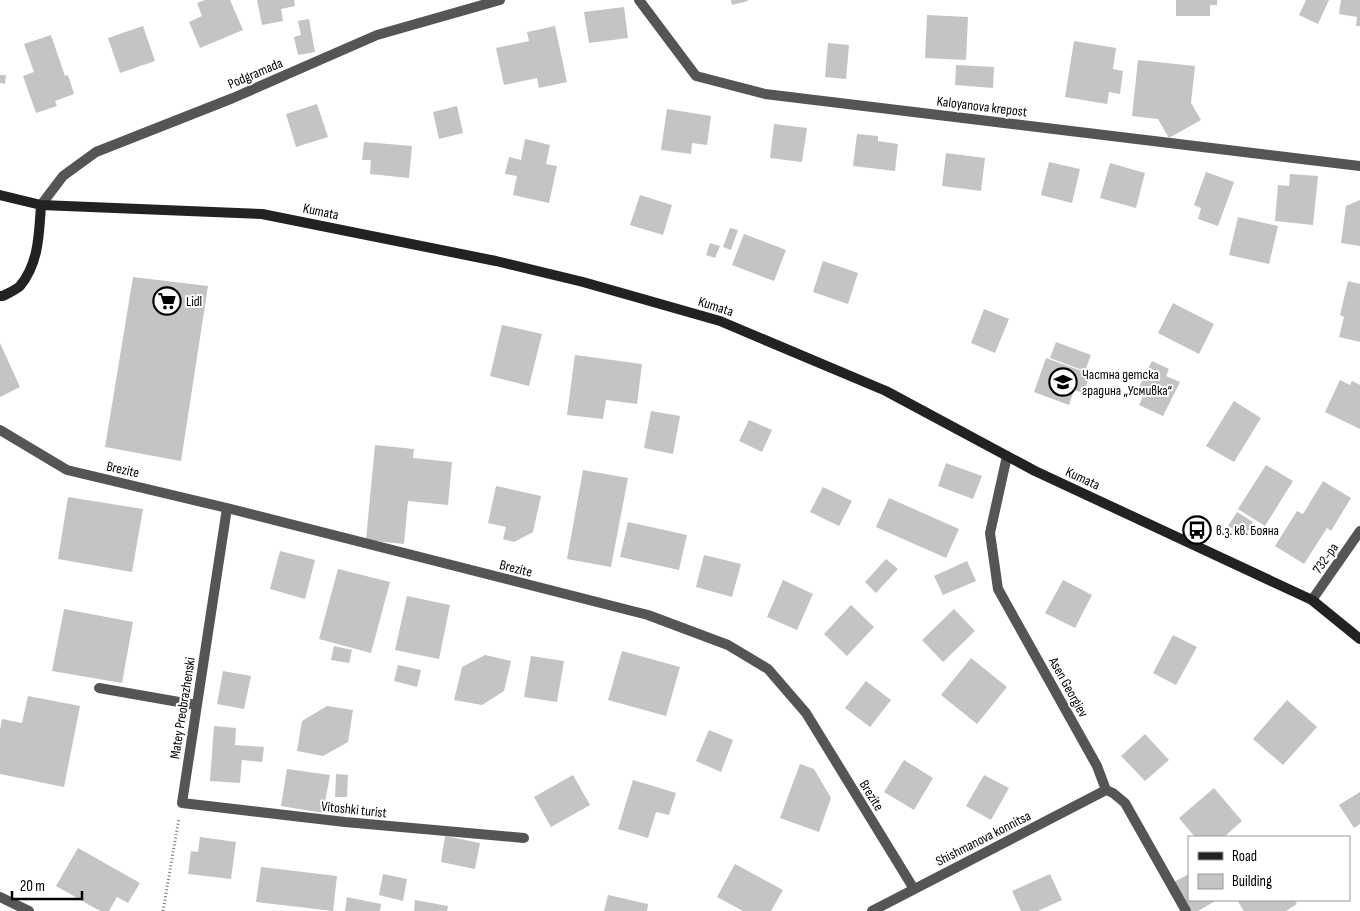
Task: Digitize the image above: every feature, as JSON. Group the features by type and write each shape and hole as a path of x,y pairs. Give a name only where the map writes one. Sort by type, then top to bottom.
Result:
{"main road":[{"name":"Kumata","path":"0,195 41,205 262,214 496,261 583,282 720,321 886,391 1044,475 1312,600 1360,639"},
{"path":"0,296 19,287 30,270 38,251 41,205"}],"street":[{"name":"Podgramada","path":"41,205 63,176 96,152 233,98 377,35 500,0"},
{"name":"Kaloyanova krepost","path":"639,0 696,76 765,94 1360,166"},
{"name":"Brezite","path":"0,430 67,470 228,508 648,615 728,645 768,669 806,714 914,889"},
{"name":"Asen Georgiev","path":"1007,456 990,533 998,589 1097,766 1106,790"},
{"name":"Matey Preobrazhenski","path":"182,803 228,508"},
{"name":"732-ра","path":"1312,600 1360,532"},
{"path":"99,688 196,705"},
{"name":"Shishmanova konnitsa","path":"872,911 1106,790"},
{"path":"1106,790 1125,803 1186,911"},
{"name":"Vitoshki turist","path":"182,803 344,822 524,838"},
{"path":"0,897 29,911"}],"path":[{"path":"163,911 182,803"}],"building":[{"path":"205,0 230,0 243,30 200,48 189,22 202,16 197,3"},
{"path":"257,0 294,0 295,6 281,9 283,21 262,25"},
{"path":"731,0 748,0 748,1 732,5"},
{"path":"1176,0 1217,0 1217,5 1210,5 1210,16 1176,16"},
{"path":"1306,0 1329,0 1318,24 1299,15"},
{"path":"1341,0 1360,0 1360,26 1356,26 1357,17 1339,14"},
{"path":"624,7 628,38 589,43 584,12"},
{"path":"927,15 968,17 966,60 925,58"},
{"path":"309,19 315,52 298,55 294,37 301,35 298,21"},
{"path":"143,26 155,61 120,73 108,38"},
{"path":"555,26 567,82 539,88 537,78 504,85 496,48 529,41 527,32"},
{"path":"51,35 65,76 68,75 74,94 55,101 57,106 36,113 23,76 34,72 24,44"},
{"path":"1074,41 1116,48 1113,69 1123,71 1120,94 1109,92 1107,104 1065,97"},
{"path":"828,43 849,45 846,79 825,77"},
{"path":"1138,60 1195,66 1191,103 1201,120 1169,138 1158,119 1132,116"},
{"path":"956,65 994,67 993,88 955,85"},
{"path":"0,75 6,75 5,84 0,83"},
{"path":"317,104 328,137 296,147 286,114"},
{"path":"457,106 463,133 439,139 433,112"},
{"path":"667,109 711,116 707,145 692,143 691,154 661,150"},
{"path":"774,124 807,128 802,162 770,158"},
{"path":"857,134 878,136 878,141 898,144 895,171 853,166"},
{"path":"525,139 550,145 546,164 557,166 549,203 513,195 517,176 505,174 509,157 521,160"},
{"path":"364,142 412,146 409,178 370,174 371,160 362,160"},
{"path":"946,153 985,158 981,191 942,186"},
{"path":"1049,162 1080,169 1072,203 1041,195"},
{"path":"1110,163 1145,173 1136,208 1100,198"},
{"path":"1206,172 1234,182 1218,226 1198,219 1201,208 1194,205"},
{"path":"1290,174 1318,176 1313,225 1275,221 1278,185 1289,186"},
{"path":"640,195 672,205 663,235 630,225"},
{"path":"1360,200 1360,246 1341,243 1346,206"},
{"path":"1238,217 1278,226 1269,264 1229,255"},
{"path":"730,228 738,230 731,250 723,247"},
{"path":"744,234 786,250 774,281 732,265"},
{"path":"710,243 720,246 715,258 706,255"},
{"path":"823,261 858,273 848,304 813,292"},
{"path":"133,277 208,286 181,461 105,447"},
{"path":"1348,281 1360,284 1360,342 1339,337 1344,317 1340,315"},
{"path":"1173,303 1214,324 1199,354 1158,333"},
{"path":"984,309 1009,319 995,353 971,343"},
{"path":"502,325 542,334 529,386 490,376"},
{"path":"1056,342 1091,355 1085,371 1050,358"},
{"path":"0,343 20,387 0,397"},
{"path":"575,355 642,364 637,404 606,400 603,419 567,415"},
{"name":"Частна детска градина „Усмивка“","path":"1046,358 1090,374 1084,393 1074,390 1069,405 1034,392"},
{"path":"1152,361 1169,369 1166,376 1180,382 1163,416 1139,405 1144,394 1137,391"},
{"path":"1340,380 1350,385 1352,381 1360,385 1360,429 1325,412"},
{"path":"1234,401 1261,418 1234,462 1206,446"},
{"path":"651,411 680,416 673,454 644,448"},
{"path":"749,420 772,430 762,452 739,441"},
{"path":"375,445 414,449 413,458 452,462 448,505 408,501 404,544 366,540"},
{"path":"946,463 982,476 973,499 938,486"},
{"path":"1266,465 1293,481 1265,526 1238,509"},
{"path":"583,470 628,478 611,567 567,559"},
{"path":"1323,481 1351,498 1331,531 1327,528 1304,564 1275,546 1297,511 1303,514"},
{"path":"496,486 541,496 533,532 514,542 503,539 506,527 488,523"},
{"path":"823,487 852,501 839,526 810,512"},
{"path":"68,497 143,509 132,572 58,559"},
{"path":"889,498 959,529 946,558 876,527"},
{"path":"1237,512 1253,522 1245,536 1228,526"},
{"path":"628,522 687,535 679,570 620,557"},
{"path":"280,551 315,560 305,599 270,589"},
{"path":"704,555 741,564 732,597 696,587"},
{"path":"886,559 898,569 876,593 865,582"},
{"path":"967,561 976,581 943,595 934,576"},
{"path":"338,569 390,582 371,653 319,639"},
{"path":"783,580 813,594 797,630 767,617"},
{"path":"1063,580 1092,595 1075,628 1045,613"},
{"path":"407,596 450,605 439,659 395,650"},
{"path":"851,605 874,627 847,656 824,634"},
{"path":"64,609 133,622 122,683 52,671"},
{"path":"954,609 975,631 943,662 922,640"},
{"path":"1173,635 1197,647 1176,685 1153,673"},
{"path":"334,646 352,650 349,663 331,660"},
{"path":"622,651 680,667 666,716 608,700"},
{"path":"485,655 511,661 504,691 482,705 454,700 462,667"},
{"path":"531,656 564,661 557,702 524,697"},
{"path":"971,658 1007,687 977,724 941,695"},
{"path":"398,665 421,670 417,687 394,681"},
{"path":"223,671 251,676 244,709 217,704"},
{"path":"866,681 891,700 870,727 845,708"},
{"path":"28,696 80,706 64,787 0,774 0,730 2,719 22,723"},
{"path":"1287,700 1317,727 1283,765 1253,739"},
{"path":"327,706 353,710 348,742 323,756 297,751 302,721"},
{"path":"214,726 236,728 235,745 264,747 262,762 242,760 240,783 210,781"},
{"path":"709,730 733,740 721,772 696,761"},
{"path":"1145,734 1169,760 1145,781 1121,756"},
{"path":"904,760 933,778 914,810 884,792"},
{"path":"800,764 814,769 831,798 819,832 780,818"},
{"path":"287,769 330,775 323,813 281,806"},
{"path":"336,774 348,775 347,797 335,797"},
{"path":"573,775 590,805 551,827 534,797"},
{"path":"984,775 1009,788 991,820 966,806"},
{"path":"633,780 676,793 669,815 656,812 648,838 618,829"},
{"path":"1214,788 1242,821 1225,836 1194,836 1179,818"},
{"path":"1360,792 1360,824 1354,828 1339,805"},
{"path":"445,836 480,843 475,869 441,862"},
{"path":"200,837 236,842 231,879 188,874 191,851 198,852"},
{"path":"78,848 140,883 128,903 117,897 109,911 100,911 56,886"},
{"path":"735,864 783,890 771,911 743,911 717,897"},
{"path":"261,867 337,876 333,911 256,902"},
{"path":"383,874 407,879 403,901 379,895"},
{"path":"1050,874 1062,900 1038,911 1021,911 1012,891"},
{"path":"1188,875 1188,901 1215,901 1198,911 1191,911 1174,882"},
{"path":"608,895 648,904 647,911 604,911"},
{"path":"347,897 381,904 380,911 345,911"},
{"path":"415,900 448,906 447,911 414,911"},
{"path":"1238,901 1295,901 1297,904 1286,911 1244,911"}],"place":[{"name":"Lidl","path":"167,301"},
{"name":"Частна детска градина „Усмивка“","path":"1063,382"},
{"name":"в.з. кв. Бояна","path":"1197,530"}]}
